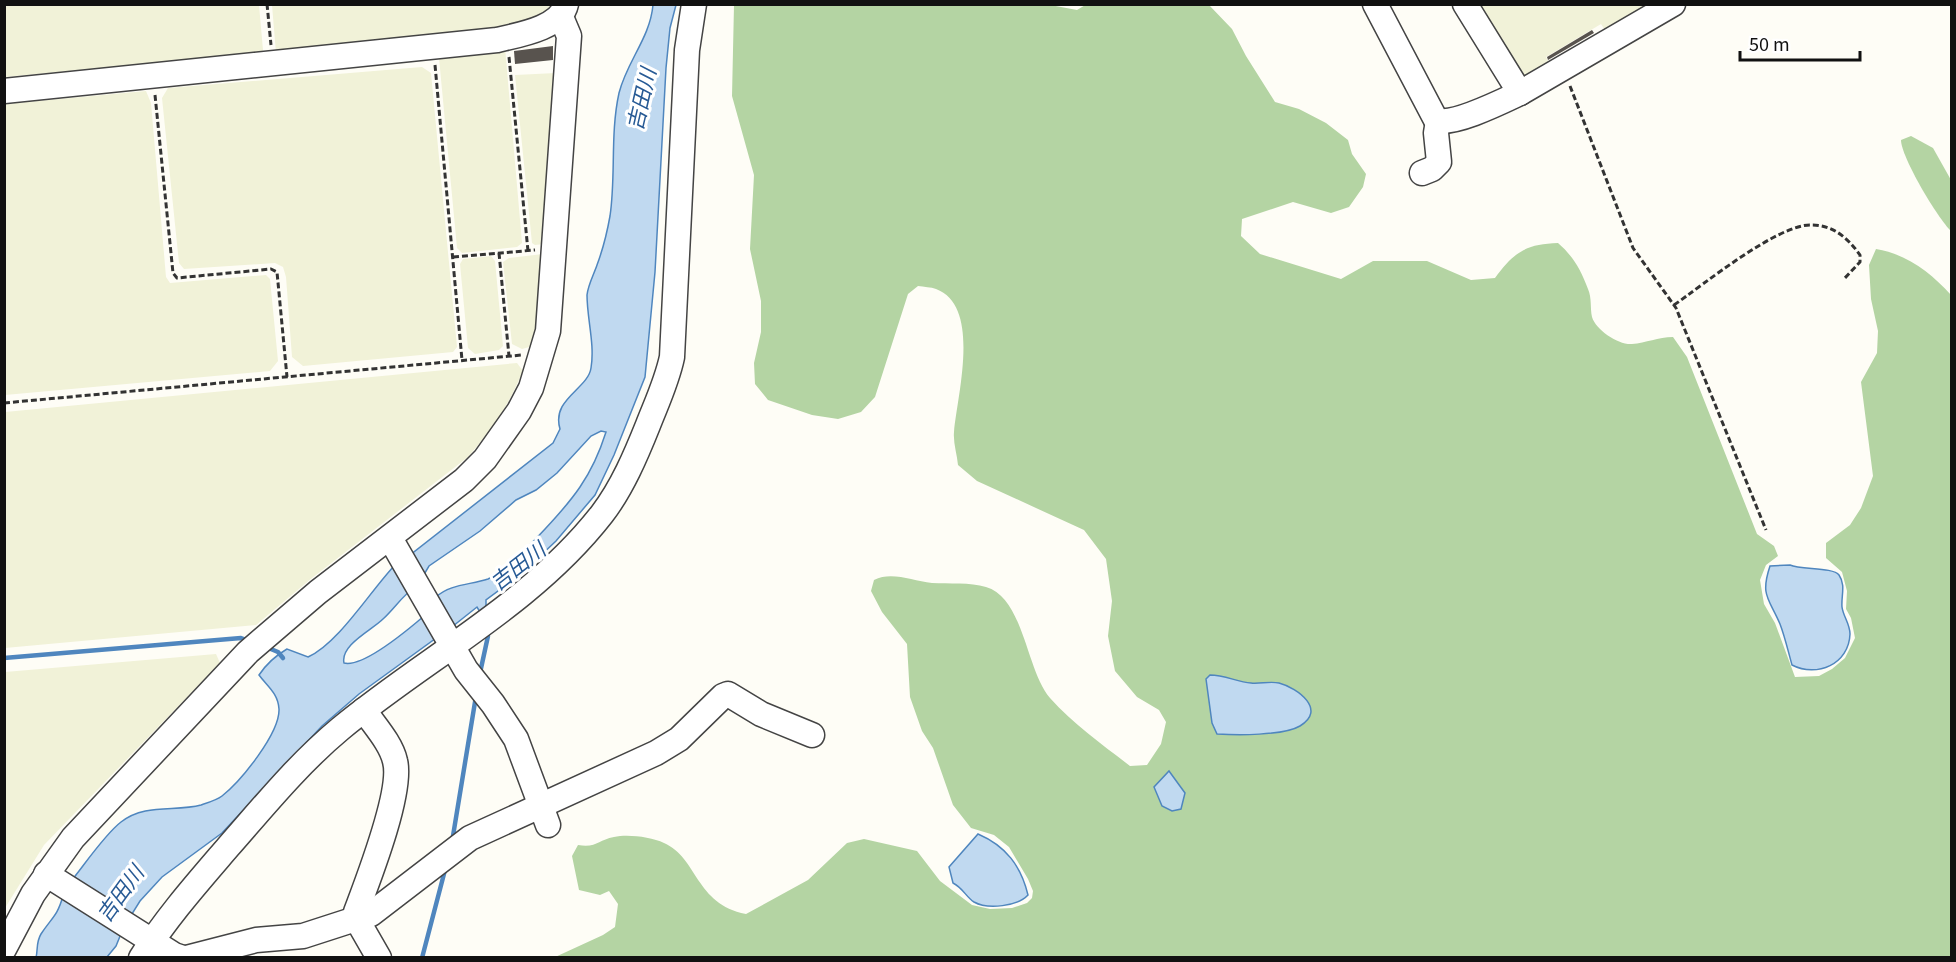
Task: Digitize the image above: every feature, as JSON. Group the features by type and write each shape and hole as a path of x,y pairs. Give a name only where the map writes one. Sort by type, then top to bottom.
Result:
{"street":[{"path":"146,944 283,784 310,756 364,710 451,642 543,576 603,513 630,464 668,375 672,357 687,50 694,4"},
{"path":"1375,4 1433,117 1438,121 1445,121 1492,106 1520,93 1673,4"},
{"path":"1465,4 1520,93"},
{"path":"4,91 153,74 433,48 507,38 563,11 569,36 548,331 541,358 519,411 485,459 393,543 318,592 248,652 73,838 51,878 4,949"},
{"path":"1422,173 1432,169 1438,162 1436,133 1438,121"},
{"path":"393,543 478,686 516,739 544,815"},
{"path":"51,878 146,944 174,955 184,957 256,940 303,936 371,914 470,838 544,815 656,753 679,739 717,699 728,694 761,714 812,735"},
{"path":"364,710 393,753 396,772 376,861 356,918 379,957"}],"path":[{"path":"267,4 273,64"},
{"path":"507,38 528,251"},
{"path":"433,48 462,360"},
{"path":"1563,68 1633,248 1674,305 1766,530"},
{"path":"153,74 173,273 177,278 271,269 277,272 287,377"},
{"path":"1674,305 1780,234 1810,224 1840,233 1860,255 1860,262 1843,280"},
{"path":"453,257 555,249"},
{"path":"499,253 509,356"},
{"path":"4,403 526,354 541,358"}],"green space":[{"path":"1045,4 1077,10 1087,4 1209,5 1232,29 1275,102 1299,109 1326,123 1348,140 1352,154 1366,174 1363,187 1349,207 1331,213 1293,202 1242,219 1241,236 1260,254 1341,279 1373,261 1427,261 1471,280 1495,278 1508,262 1522,251 1537,245 1558,243 1572,258 1579,270 1589,292 1592,317 1603,332 1626,344 1673,337 1687,357 1757,534 1774,546 1778,556 1766,565 1760,580 1764,604 1775,623 1795,677 1819,676 1832,669 1845,658 1855,638 1851,618 1846,609 1847,591 1842,572 1826,558 1826,543 1850,525 1861,508 1873,476 1861,382 1877,353 1878,331 1871,299 1869,265 1876,249 1898,255 1918,266 1951,295 1951,957 553,958 615,927 618,904 609,891 600,895 579,890 572,856 578,845 594,845 620,836 653,839 664,843 684,859 716,901 729,909 746,914 808,880 847,843 864,839 917,851 940,881 972,905 990,909 1012,908 1027,903 1032,898 1033,891 1028,879 1009,847 994,835 971,828 953,805 933,748 922,731 910,697 907,644 882,612 871,591 874,580 881,577 895,576 932,583 973,584 986,587 999,594 1009,605 1017,620 1042,686 1068,717 1130,766 1147,765 1161,744 1166,722 1159,710 1137,697 1115,671 1108,636 1112,601 1106,559 1084,530 977,481 958,465 954,436 962,375 963,332 959,313 950,299 930,287 918,286 908,294 875,397 861,412 838,419 812,415 768,400 755,384 754,363 761,332 761,301 750,249 754,175 732,96 734,5"},
{"path":"5,5 259,5 263,50 262,53 5,77"},
{"path":"272,5 555,5 553,12 490,34 276,53"},
{"path":"1471,5 1666,5 1610,38 1601,24 1546,57 1553,70 1527,86"},
{"path":"505,47 522,243 517,247 462,253 457,248 439,58 454,49"},
{"path":"422,67 431,73 457,347 453,352 303,366 292,357 286,277 283,267 275,263 184,269 179,263 162,98 168,88"},
{"path":"556,73 544,244 535,245 532,243 515,75"},
{"path":"146,91 151,103 166,277 170,283 266,275 270,279 278,361 270,371 5,395 5,104"},
{"path":"1911,136 1933,148 1951,180 1951,231 1929,201 1907,160 1901,140"},
{"path":"543,254 543,301 533,346 522,349 512,344 503,262 509,258"},
{"path":"491,256 495,261 503,346 499,350 475,354 468,348 460,264 463,259"},
{"path":"517,363 523,371 512,395 495,425 468,457 312,578 256,625 5,648 5,412"},
{"path":"216,654 220,663 44,845 5,908 5,672"}],"water":[{"name":"吉田川","path":"653,5 676,5 670,28 666,68 655,272 645,377 614,455 595,495 556,541 521,574 486,600 486,607 480,612 477,607 448,630 436,597 454,587 488,579 510,564 563,509 580,487 595,461 606,432 601,431 591,436 557,473 536,490 516,500 480,531 429,566 419,583 405,559 553,443 560,429 559,419 565,402 584,382 591,368 592,350 587,295 603,247 610,216 616,108 627,70 648,28"},
{"name":"吉田川","path":"395,565 416,586 383,619 352,644 344,656 344,663 353,663 376,652 431,610 443,633 359,694 322,726 222,833 162,877 140,901 127,922 68,885 108,835 130,816 150,810 201,805 220,797 230,789 258,756 278,719 278,703 259,675 271,660 287,649 308,657 331,641"},
{"path":"1790,565 1836,572 1839,575 1843,591 1842,607 1850,634 1844,653 1830,666 1811,670 1792,665 1782,629 1766,591 1770,566"},
{"path":"1210,675 1254,683 1276,682 1294,690 1307,700 1311,713 1308,720 1300,726 1283,732 1217,734 1212,723 1206,679"},
{"path":"1169,771 1185,793 1181,809 1172,811 1162,806 1154,787"},
{"path":"978,834 997,845 1011,858 1021,875 1028,895 1023,899 1002,906 987,906 971,900 953,883 949,867"},
{"path":"63,896 125,924 116,946 107,957 36,958 39,937 56,913"}],"building":[{"path":"1592,30 1594,33 1548,60 1547,57"},
{"path":"553,46 553,60 515,64 514,51"}],"waterway":[{"path":"480,673 488,636"},
{"path":"4,658 241,638 249,641"},
{"path":"266,647 278,652 283,658"},
{"path":"452,842 476,696"},
{"path":"422,958 445,870"}]}
